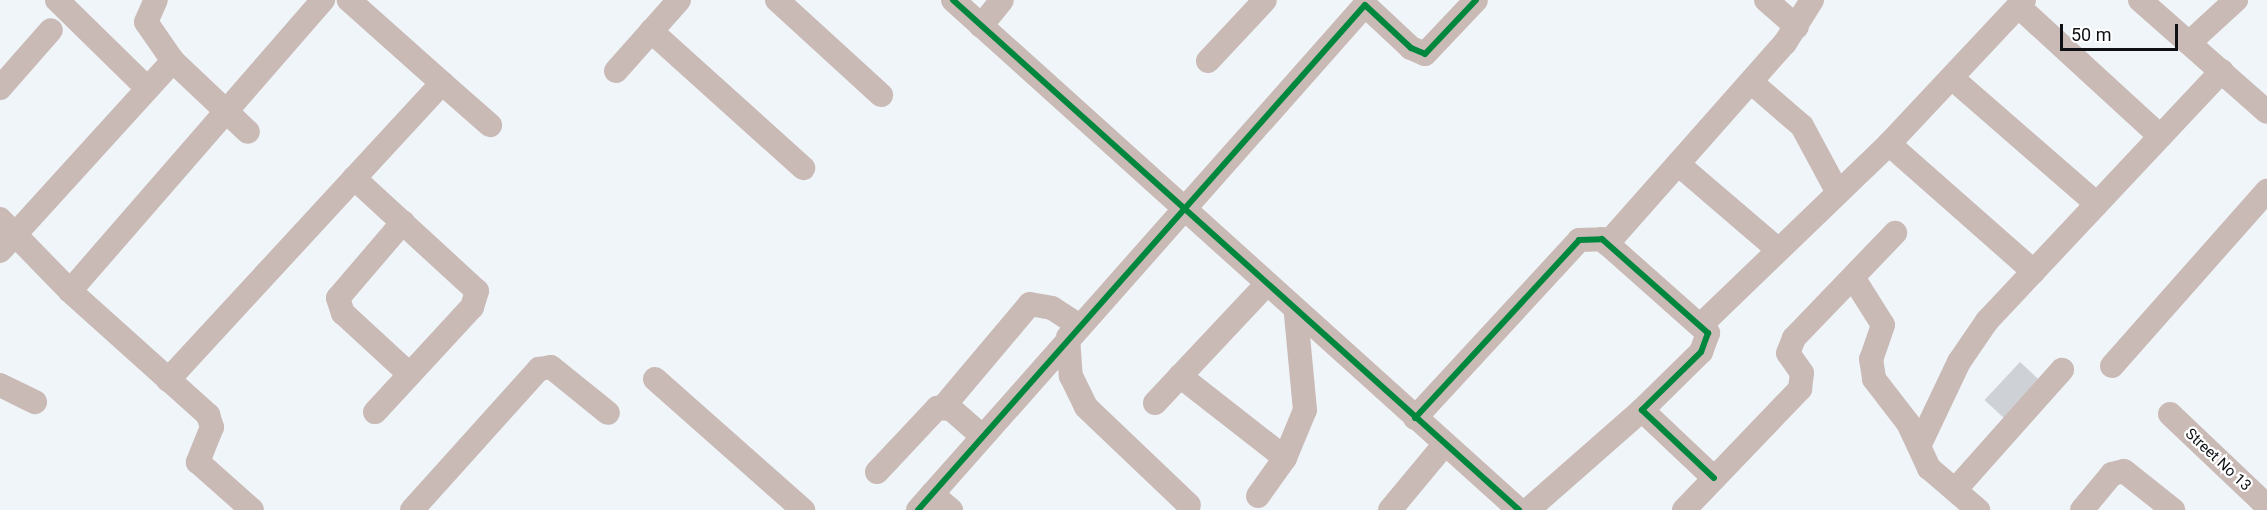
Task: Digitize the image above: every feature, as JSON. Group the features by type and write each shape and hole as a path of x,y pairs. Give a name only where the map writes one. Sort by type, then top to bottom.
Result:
{"street":[{"path":"57,0 147,88"},
{"path":"156,0 146,22 173,61 248,132"},
{"path":"349,0 490,125"},
{"path":"616,71 679,0"},
{"path":"777,0 882,95"},
{"path":"953,0 1296,315 1519,510"},
{"path":"981,26 1002,0"},
{"path":"1208,61 1265,0"},
{"path":"951,510 925,502 1362,2 1411,48 1425,54 1476,0"},
{"path":"1766,0 1797,27"},
{"path":"1607,244 1797,27 1812,0"},
{"path":"2140,0 2222,71 2264,103"},
{"path":"2189,43 2236,0"},
{"path":"1702,324 1837,191 1889,144 2021,3 2160,136"},
{"path":"70,291 311,4"},
{"path":"4,75 51,30"},
{"path":"651,31 803,168"},
{"path":"173,61 5,235 208,415 212,427 198,462 236,505"},
{"path":"1920,444 1971,344 2034,272 2222,71"},
{"path":"1952,78 2097,204"},
{"path":"168,380 442,82"},
{"path":"1750,82 1802,126 1837,191"},
{"path":"1889,144 2034,272"},
{"path":"1678,164 1777,249"},
{"path":"354,178 477,291 472,307 375,412"},
{"path":"2112,366 2267,191"},
{"path":"403,222 338,298 343,313 409,374"},
{"path":"1686,509 1800,389 1802,374 1790,361 1790,346 1895,233"},
{"path":"1415,418 1579,240 1590,237 1607,244 1702,324 1708,343 1642,410 1527,510"},
{"path":"1854,279 1883,325 1871,359 1874,379 1920,444 1929,468 1978,510"},
{"path":"1155,403 1265,286"},
{"path":"877,472 931,413 944,406 1030,304 1052,308 1073,331 1071,376 1086,407 1189,505"},
{"path":"1258,496 1285,458 1305,410 1296,315"},
{"path":"412,510 539,369 551,367 608,413"},
{"path":"1955,490 2062,370"},
{"path":"1180,376 1285,458"},
{"path":"655,379 803,510"},
{"path":"0,385 35,402"},
{"path":"944,406 982,436"},
{"path":"1642,410 1714,478"},
{"name":"Street No 13","path":"2170,414 2267,506"},
{"path":"1390,510 1444,445"},
{"path":"2082,510 2112,474 2124,471 2173,510"}],"building":[{"path":"2020,362 2044,385 2009,423 1985,400"}],"cycle path":[{"path":"953,0 1519,510"},
{"path":"918,510 1365,5 1411,48 1425,54 1476,0"},
{"path":"1415,418 1579,240 1602,239 1708,333 1701,352 1642,410 1714,478"}]}
